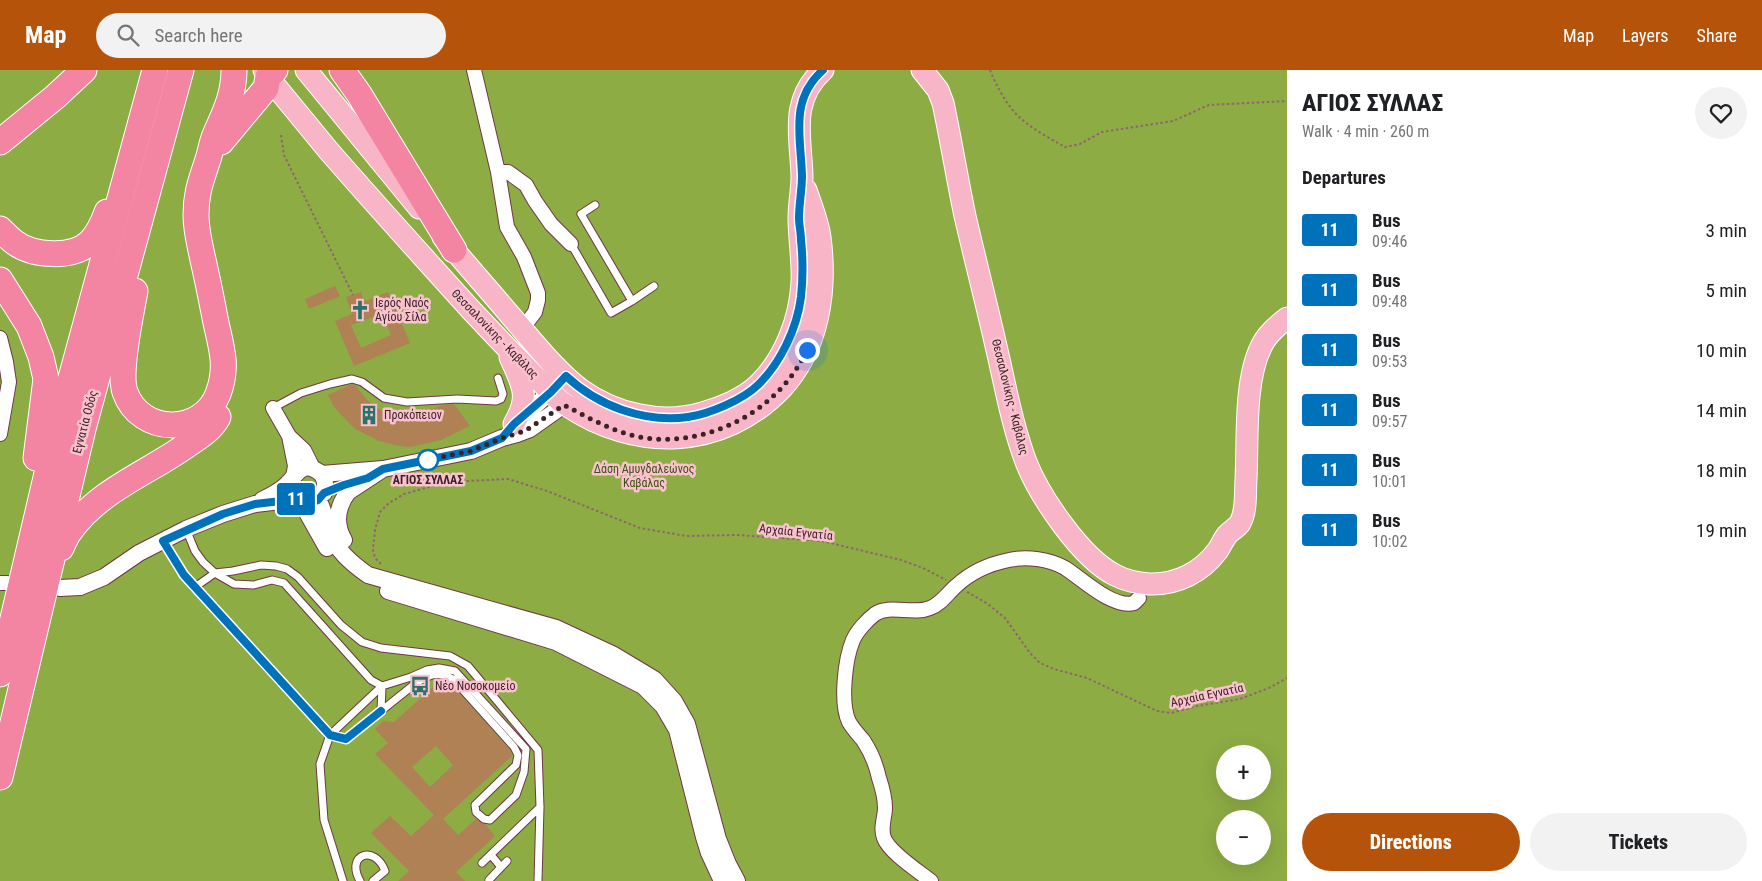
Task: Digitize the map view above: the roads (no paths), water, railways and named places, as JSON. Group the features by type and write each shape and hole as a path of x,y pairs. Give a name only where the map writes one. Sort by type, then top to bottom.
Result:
{"highway":[{"path":"2,143 84,70"},
{"name":"Εγνατία Οδός","path":"0,777 54,583 83,429 140,172 155,70"},
{"name":"Εγνατία Οδός","path":"0,674 60,422 140,172 181,70"},
{"path":"140,172 123,369 125,391 135,409 147,419 172,426 189,423 201,417 212,404 219,390 224,358 197,230 198,191 200,179 215,135 227,109 234,70"},
{"path":"342,70 359,94 454,250"},
{"path":"208,157 266,88 269,72"},
{"path":"0,229 15,243 32,250 59,254 78,250 90,243 140,172"},
{"path":"0,280 30,326 46,378 38,443 0,650"},
{"path":"54,583 69,531 83,516 106,495 178,452 210,429 217,420 229,386 229,364 224,358"}],"main road":[{"name":"Θεσσαλονίκης - Καβάλας","path":"306,70 454,250 522,329 574,383 615,407 638,415 674,419 708,412 726,404 758,385 782,354 795,321 800,299 802,258 799,218 802,178 798,122 801,106 811,84 823,70"},
{"name":"Θεσσαλονίκης - Καβάλας","path":"922,70 934,85 943,103 966,218 1009,402 1026,460 1045,499 1072,535 1091,557 1113,575 1129,581 1149,584 1163,584 1184,578 1207,562 1219,549 1227,534 1240,524 1245,496 1250,382 1254,362 1269,334 1287,318"},
{"name":"Θεσσαλονίκης - Καβάλας","path":"269,72 327,149 502,344 558,398 609,427 634,436 674,439 710,432 735,423 763,405 781,389 803,359 812,341 822,291 820,236 802,178"},
{"path":"502,344 520,381 524,396 524,405 508,431"}],"street":[{"path":"474,70 498,172 507,227 524,258 538,293 535,312 522,329"},
{"path":"498,172 508,172 526,185 551,224 571,244"},
{"path":"0,338 9,382 0,434"},
{"path":"54,583 80,586 104,577 139,553 186,529 255,504 278,492 295,473 303,468 317,471 383,469 471,451 508,431 558,398 574,383"},
{"path":"273,408 289,436 304,450 326,483 321,497 328,530 338,548 350,561 368,575 556,628 614,655 654,679 674,701 687,724 718,839 724,856 737,881"},
{"path":"289,436 295,466 291,479 291,491 330,554 339,564 364,582 392,593 556,642 643,686 664,706 677,730 706,845 722,881"},
{"path":"383,469 348,492 337,518 346,543 357,558 402,584"},
{"path":"255,504 290,500 310,503 344,485 368,478"},
{"path":"931,881 892,849 884,838 882,825 885,805 879,777 872,755 849,721 845,704 845,685 848,658 853,640 858,633 882,610 912,612 932,608 942,602 956,585 966,577 990,565 1011,560 1044,561 1061,566 1099,593 1124,603 1134,604 1139,598"}],"lane":[{"path":"595,205 580,214 632,301"},
{"path":"571,244 611,313 654,286"},
{"path":"273,408 301,394 352,379 362,382 384,398 407,402 457,399 496,401 501,399 503,394 498,378"},
{"path":"186,529 195,552 203,562 215,573 234,584 254,585 272,580 284,583 370,680 382,686"},
{"path":"163,541 184,575 330,735 346,739 381,711 414,680 427,670 439,668 456,671 526,749 524,772 516,795 490,820 484,819 476,812 475,805 516,765 518,754 514,747 453,679 443,674 428,676 414,680 382,686 330,735 320,764 324,820 343,881"},
{"path":"195,587 215,573 261,565 287,569 298,577 341,625 362,642 381,648 450,656 468,666 538,750 540,807 538,881"},
{"path":"381,711 382,686"},
{"path":"482,863 540,807"},
{"path":"360,881 355,866 362,856 368,855 376,858 382,864 385,871 373,881"},
{"path":"491,855 501,867"},
{"path":"489,880 507,861"}],"place":[{"name":"Ιερός Ναός Αγίου Σίλα","path":"360,310"},
{"name":"Προκόπειον","path":"369,415"},
{"name":"ΑΓΙΟΣ ΣΥΛΛΑΣ","path":"428,460"},
{"name":"Νέο Νοσοκομείο","path":"420,686"}],"park label":[{"name":"Δάση Αμυγδαλεώνος Καβάλας","path":"644,476"}]}
